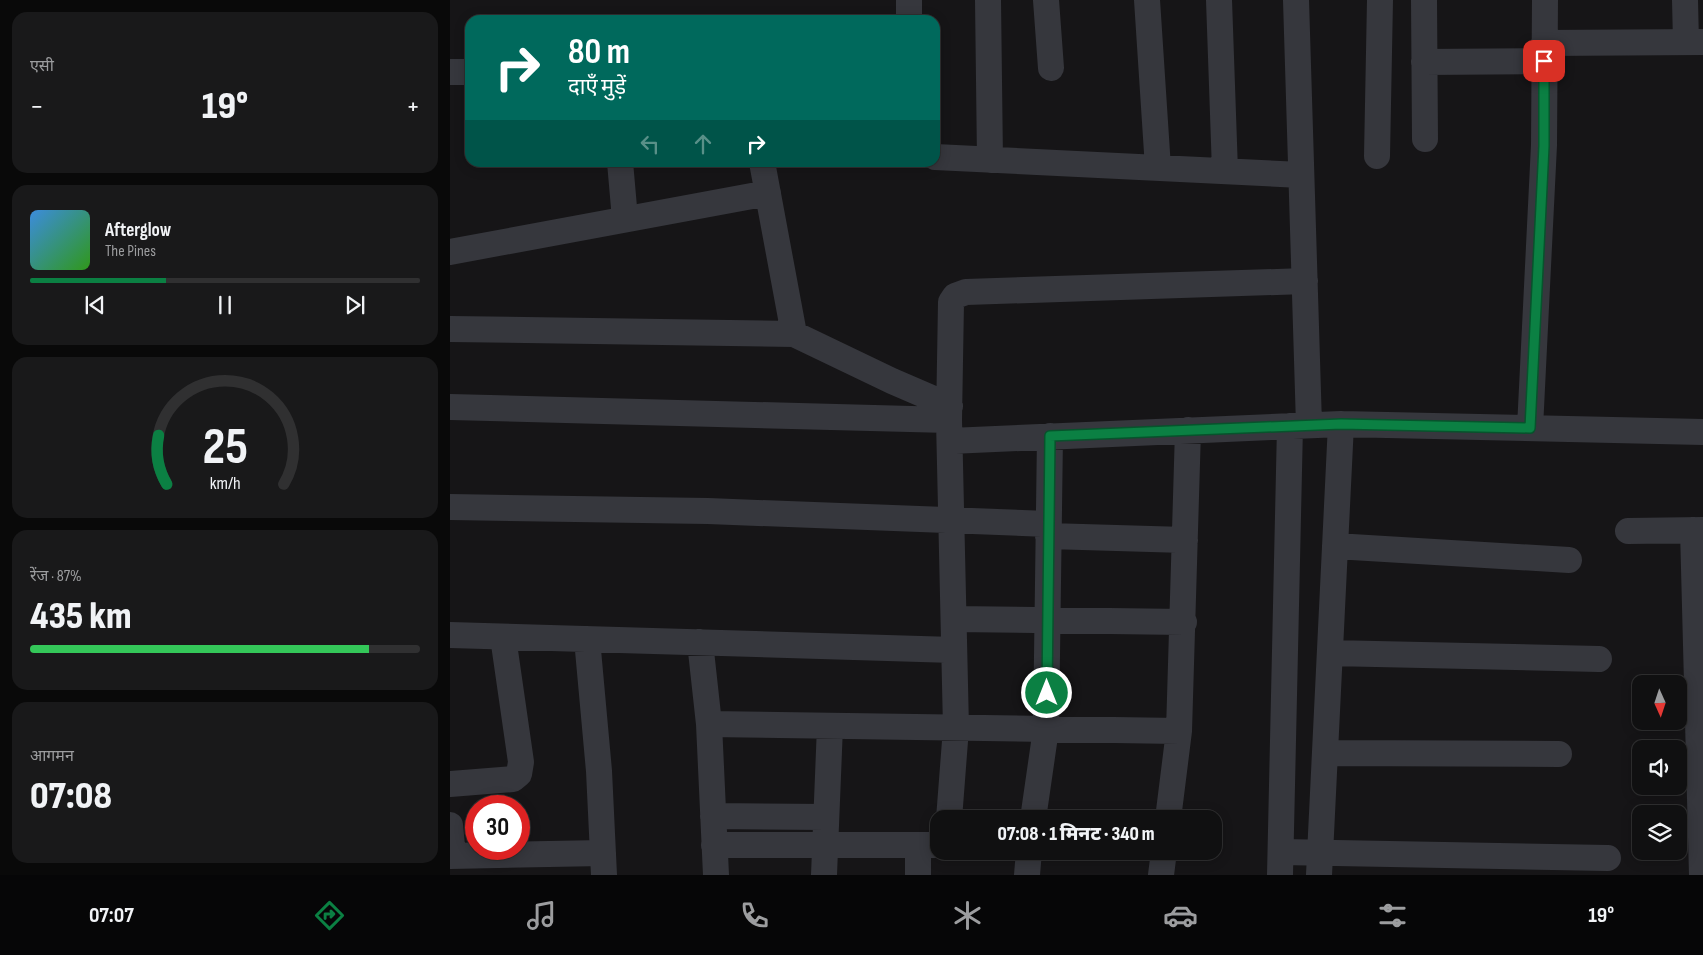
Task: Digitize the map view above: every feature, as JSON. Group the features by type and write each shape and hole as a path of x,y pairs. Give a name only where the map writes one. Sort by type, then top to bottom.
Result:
{"street":[{"path":"909,0 909,15"},
{"path":"988,0 990,160"},
{"path":"1046,0 1052,68"},
{"path":"1147,0 1158,168"},
{"path":"1219,0 1225,171"},
{"path":"1296,0 1304,281 1300,426 1280,863 1550,866 1608,858"},
{"path":"1377,156 1380,0"},
{"path":"1424,0 1425,139"},
{"path":"1530,428 1544,146 1545,0"},
{"path":"1424,62 1694,42 1685,0"},
{"path":"450,72 465,72"},
{"path":"940,157 1301,175"},
{"path":"620,167 625,219"},
{"path":"769,167 768,193 794,334"},
{"path":"450,252 768,193"},
{"path":"950,810 956,728 950,422 951,302 955,296 966,292 1304,281"},
{"path":"450,329 794,334 892,381 950,422"},
{"path":"450,407 950,422 1050,436 1341,424 1703,432"},
{"path":"1319,863 1341,424"},
{"path":"1169,810 1179,731 1184,622 1188,430"},
{"path":"1034,810 1046,729 1050,436"},
{"path":"450,507 708,511 951,520 1048,530 1185,540"},
{"path":"1628,531 1698,530 1702,875"},
{"path":"1335,546 1569,560"},
{"path":"954,619 1184,622"},
{"path":"450,635 954,650"},
{"path":"450,784 513,779 519,774 521,762 503,637"},
{"path":"450,825 451,856 604,864 599,771 587,639"},
{"path":"700,642 709,724 716,875"},
{"path":"1330,653 1599,659"},
{"path":"709,724 1179,731"},
{"path":"824,875 830,726"},
{"path":"1325,753 1559,754"},
{"path":"713,816 826,817"},
{"path":"714,845 928,845 918,875"},
{"path":"1027,875 1028,860"},
{"path":"1161,875 1163,860"}],"route":[{"path":"1047,693 1050,436 1341,424 1530,428 1544,146 1544,61"}]}
